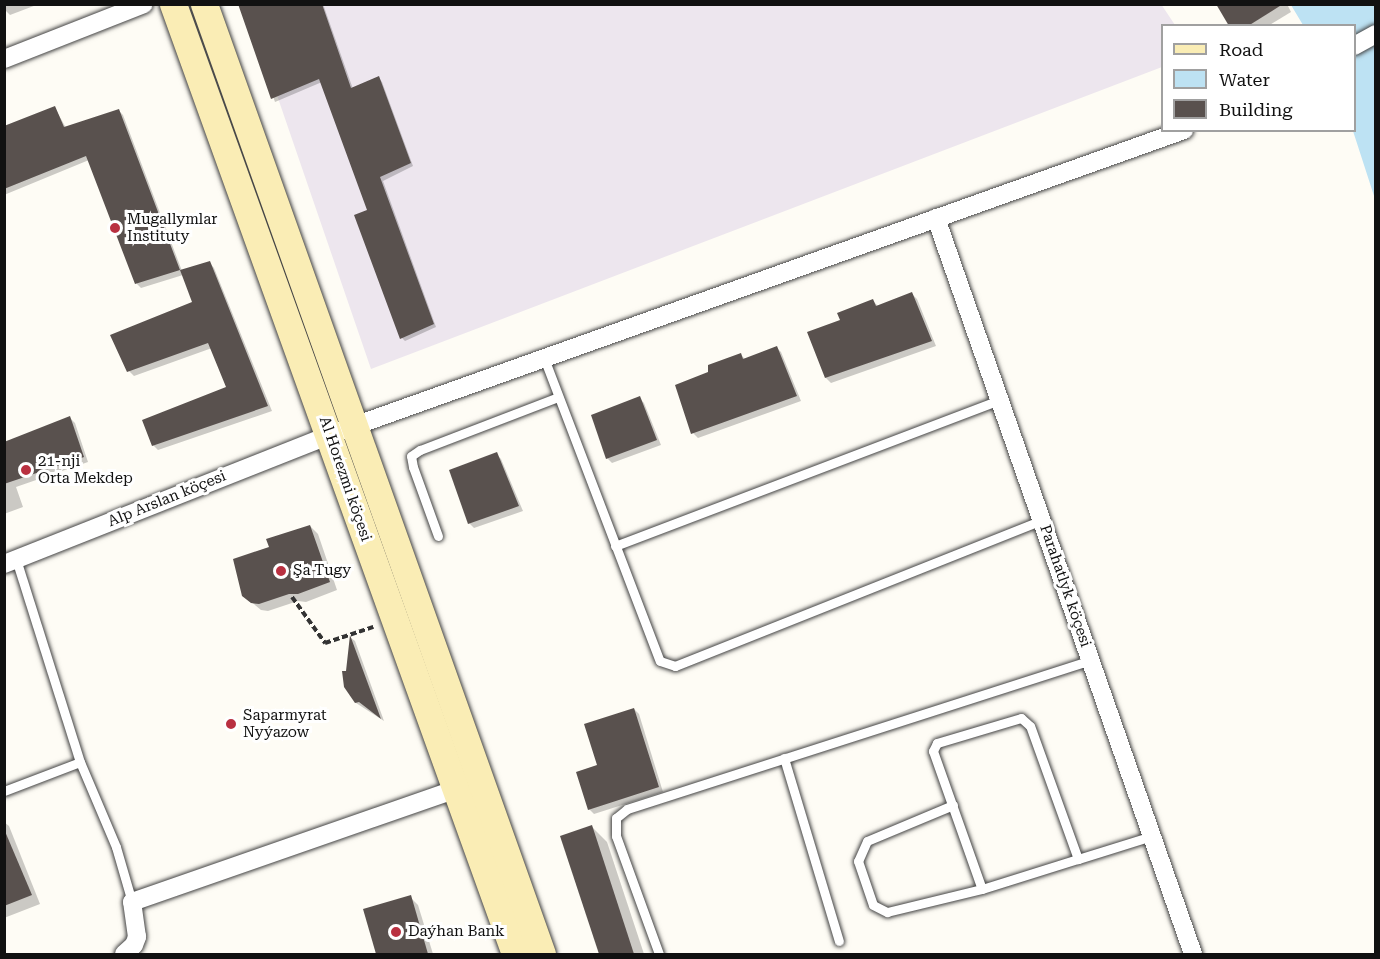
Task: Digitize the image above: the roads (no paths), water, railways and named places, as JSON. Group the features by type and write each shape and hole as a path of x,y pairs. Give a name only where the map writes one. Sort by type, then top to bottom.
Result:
{"street":[{"path":"4,59 144,4"},
{"name":"Al Horezmi köçesi","path":"173,4 515,954"},
{"name":"Al Horezmi köçesi","path":"204,4 542,954"},
{"path":"1356,44 1376,33"},
{"name":"Alp Arslan köçesi","path":"10,562 329,435 1178,132"},
{"name":"Parahatlyk köçesi","path":"936,218 1193,954"},
{"path":"124,954 134,945 137,937 132,902 456,789"}],"lane":[{"path":"544,358 660,661 675,666 1041,520"},
{"path":"438,536 411,456 420,450 558,397"},
{"path":"615,546 999,400"},
{"path":"10,562 80,762 116,848 132,902"},
{"path":"659,954 616,836 616,818 627,809 1090,660"},
{"path":"982,889 933,752 937,743 1021,718 1030,726 1078,859"},
{"path":"784,758 839,941"},
{"path":"4,791 80,762"},
{"path":"953,805 867,841 858,861 873,904 887,912 982,889 1152,836"}],"water":[{"path":"1291,5 1375,5 1375,199 1353,132 1356,132 1356,24 1302,24"}],"place":[{"name":"Mugallymlar Instituty","path":"115,228"},
{"name":"21-nji Orta Mekdep","path":"26,470"},
{"name":"Şa Tugy","path":"281,571"},
{"name":"Saparmyrat Nyýazow","path":"231,724"},
{"name":"Daýhan Bank","path":"396,932"}]}
